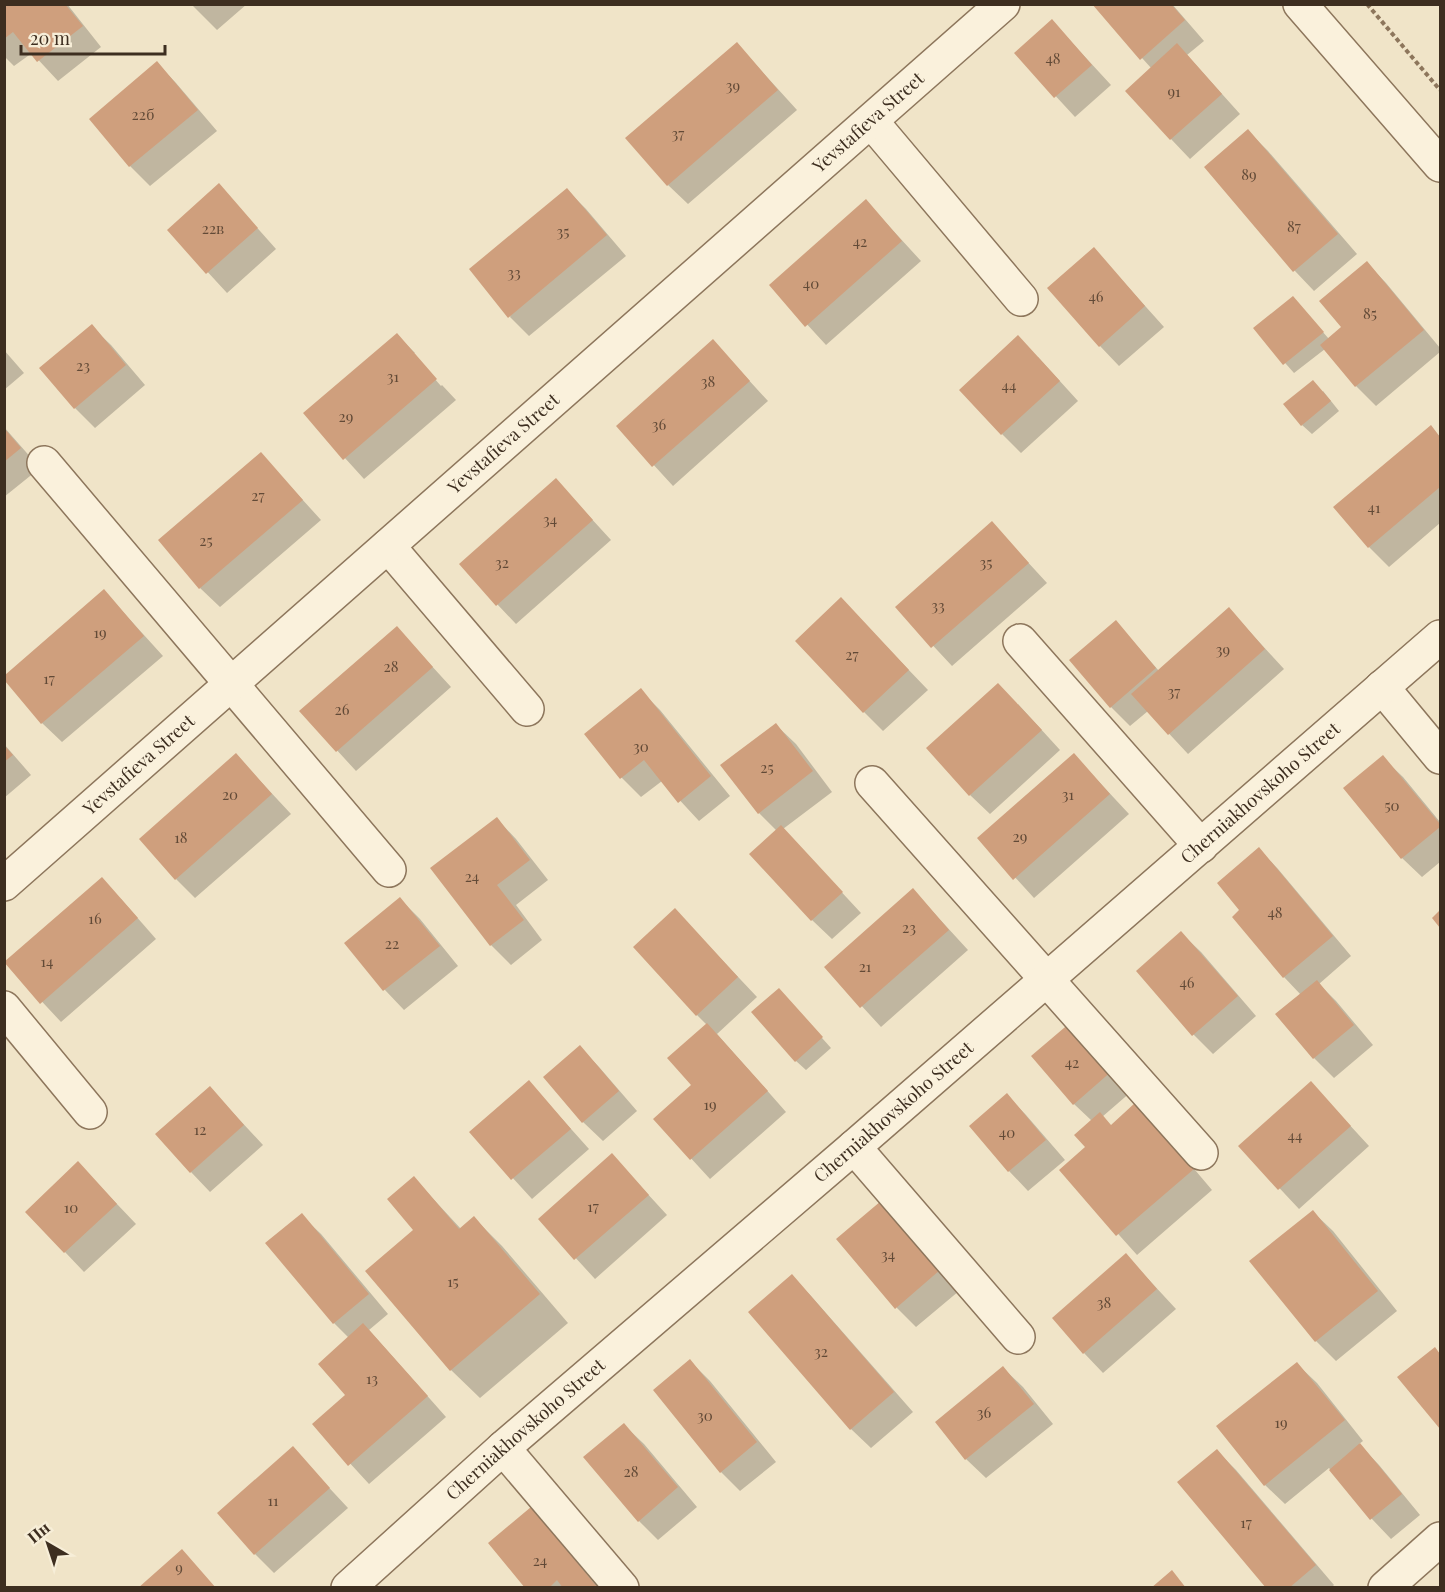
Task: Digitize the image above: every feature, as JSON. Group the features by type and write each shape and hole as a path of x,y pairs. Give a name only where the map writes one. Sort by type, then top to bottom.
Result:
{"street":[{"name":"Yevstafieva Street","path":"4,884 1003,4"},
{"path":"1300,4 1440,165"},
{"path":"871,121 1021,298"},
{"path":"44,463 389,870"},
{"path":"387,546 526,710"},
{"name":"Cherniakhovskoho Street","path":"348,1587 503,1448 854,1147 1440,637"},
{"path":"1020,641 1201,846"},
{"path":"1382,687 1440,757"},
{"path":"872,783 1201,1153"},
{"path":"4,1008 90,1112"},
{"path":"854,1147 1018,1337"},
{"path":"503,1448 622,1587"},
{"path":"1385,1587 1440,1539"}],"path":[{"path":"1367,4 1440,90"}],"building":[{"path":"4,4 65,4 83,26 37,62 13,32 4,39"},
{"path":"1092,4 1171,4 1185,20 1140,60"},
{"path":"1052,19 1092,65 1054,98 1014,53"},
{"path":"737,42 778,90 667,186 625,138"},
{"path":"1177,43 1222,94 1170,140 1125,91"},
{"path":"157,61 198,110 129,167 89,119"},
{"path":"1248,129 1338,234 1293,272 1204,167"},
{"path":"219,183 258,228 206,274 167,230"},
{"path":"567,188 607,235 508,318 469,269"},
{"path":"866,199 902,241 805,327 769,285"},
{"path":"1094,247 1145,306 1099,347 1047,288"},
{"path":"1367,261 1424,330 1355,387 1320,345 1341,327 1319,301"},
{"path":"1293,296 1324,332 1283,365 1253,328"},
{"path":"92,324 126,365 74,409 39,368"},
{"path":"397,333 437,379 343,460 303,413"},
{"path":"1018,335 1060,381 1001,435 959,390"},
{"path":"713,339 750,381 652,467 616,426"},
{"path":"1313,380 1331,401 1301,426 1283,404"},
{"path":"1431,425 1440,437 1440,487 1368,548 1333,507"},
{"path":"4,428 21,448 4,462"},
{"path":"261,452 303,500 199,589 158,540"},
{"path":"556,478 593,520 496,606 459,564"},
{"path":"992,521 1029,563 931,648 895,607"},
{"path":"104,589 144,636 41,724 5,681 5,675"},
{"path":"841,597 909,670 863,713 795,641"},
{"path":"1229,607 1265,649 1168,735 1131,694"},
{"path":"1116,620 1156,668 1110,708 1069,660"},
{"path":"397,626 433,667 336,752 299,711"},
{"path":"998,683 1042,730 969,796 926,748"},
{"path":"641,688 711,776 678,803 644,760 620,779 584,734"},
{"path":"776,723 813,771 758,814 720,765"},
{"path":"4,745 13,755 4,762"},
{"path":"236,753 272,794 175,880 139,839"},
{"path":"1074,753 1110,794 1013,880 977,838"},
{"path":"1383,755 1440,824 1440,827 1401,859 1343,788"},
{"path":"497,817 530,860 497,885 524,920 490,946 430,868"},
{"path":"781,825 843,892 811,921 749,854"},
{"path":"1259,847 1333,936 1283,978 1232,917 1239,910 1217,883"},
{"path":"102,877 138,918 40,1004 4,962"},
{"path":"913,888 949,930 860,1008 824,967"},
{"path":"400,897 440,946 383,991 344,943"},
{"path":"675,908 738,977 696,1016 633,947"},
{"path":"1440,910 1440,928 1432,918"},
{"path":"1181,931 1238,996 1192,1036 1136,971"},
{"path":"1317,980 1354,1025 1313,1059 1275,1014"},
{"path":"779,988 823,1037 795,1062 751,1012"},
{"path":"1071,1022 1113,1070 1073,1105 1031,1056"},
{"path":"707,1023 768,1091 690,1160 653,1119 691,1085 667,1058"},
{"path":"580,1045 619,1091 582,1123 543,1077"},
{"path":"529,1080 571,1129 511,1180 469,1132"},
{"path":"1311,1081 1351,1126 1278,1190 1238,1146"},
{"path":"210,1086 244,1125 190,1173 155,1134"},
{"path":"1007,1093 1046,1140 1008,1172 969,1126"},
{"path":"1136,1102 1194,1169 1116,1236 1059,1170 1085,1147 1074,1135 1100,1112 1111,1125"},
{"path":"612,1153 649,1195 574,1260 538,1219"},
{"path":"78,1161 117,1204 64,1253 25,1212"},
{"path":"414,1176 459,1229 474,1216 540,1294 450,1371 365,1271 413,1230 387,1199"},
{"path":"881,1201 940,1270 895,1309 836,1239"},
{"path":"1313,1210 1378,1291 1315,1342 1249,1261"},
{"path":"302,1213 369,1294 333,1324 265,1243"},
{"path":"1126,1253 1157,1289 1083,1354 1052,1318"},
{"path":"792,1274 894,1392 850,1430 748,1312"},
{"path":"363,1323 428,1396 348,1466 312,1424 345,1395 318,1364"},
{"path":"1435,1347 1440,1354 1440,1429 1397,1377"},
{"path":"690,1359 757,1442 720,1473 653,1390"},
{"path":"1297,1362 1345,1420 1264,1486 1216,1426"},
{"path":"1003,1366 1034,1404 965,1460 935,1422"},
{"path":"624,1423 678,1487 638,1522 583,1457"},
{"path":"1360,1443 1402,1494 1370,1520 1329,1470"},
{"path":"293,1446 330,1488 254,1555 217,1513"},
{"path":"1217,1449 1316,1565 1289,1588 1266,1588 1177,1482"},
{"path":"531,1507 598,1588 563,1588 557,1580 549,1588 525,1588 488,1543"},
{"path":"182,1549 216,1588 138,1588"},
{"path":"1172,1570 1186,1588 1151,1588"}]}
